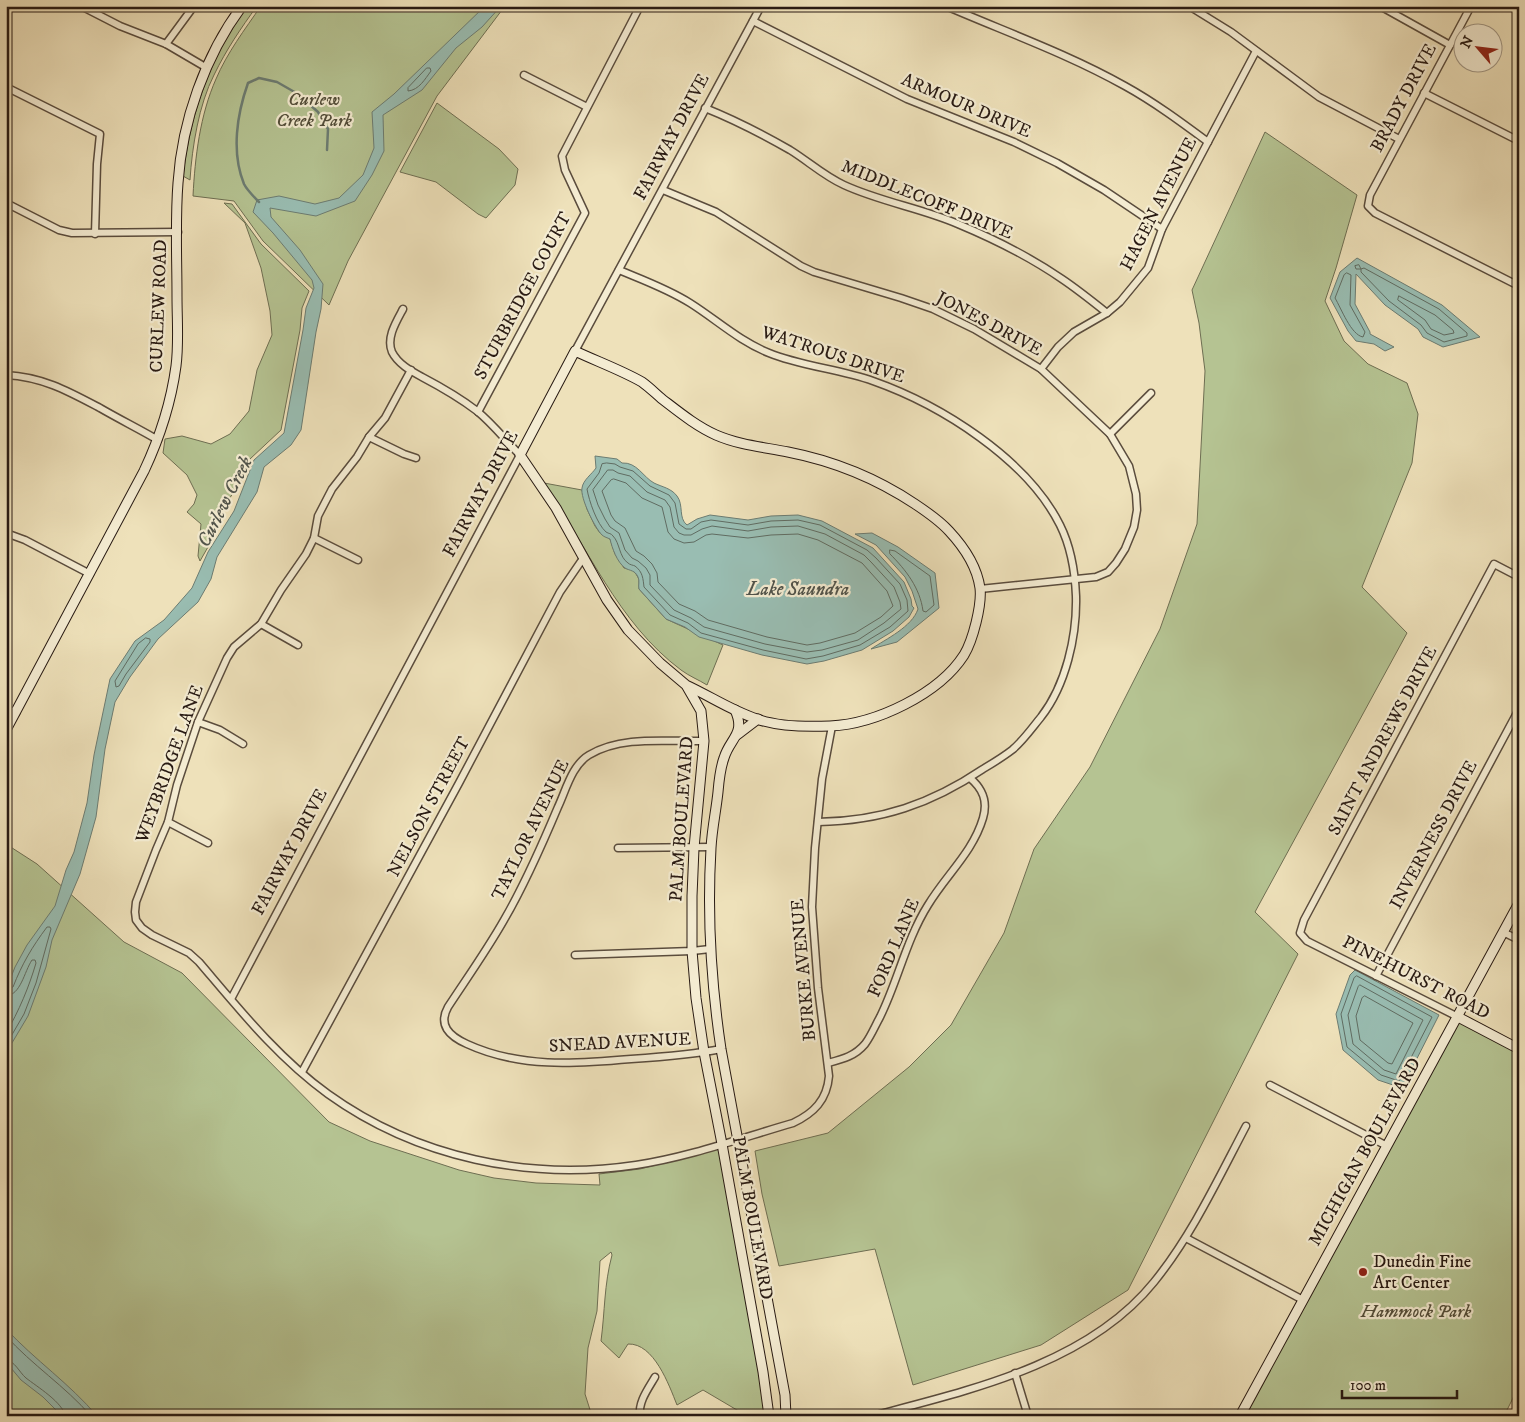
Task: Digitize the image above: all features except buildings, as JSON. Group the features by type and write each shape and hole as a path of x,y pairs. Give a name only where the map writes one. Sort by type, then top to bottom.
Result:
{"street":[{"path":"81,6 120,26 166,44 207,68"},
{"path":"166,44 194,6"},
{"name":"CURLEW ROAD","path":"6,730 144,471 158,440 168,409 176,364 178,332 178,183 181,157 193,106 207,68 242,6"},
{"name":"STURBRIDGE COURT","path":"478,412 585,213 565,170 562,156 640,6"},
{"name":"FAIRWAY DRIVE","path":"231,999 574,351 663,190 761,6"},
{"path":"946,6 1060,54 1124,85 1171,114 1208,142"},
{"path":"1189,6 1231,32 1319,96 1399,139"},
{"path":"1380,6 1450,45"},
{"name":"BRADY DRIVE","path":"1471,6 1370,195 1368,206 1375,213 1519,286"},
{"path":"1511,6 1519,10"},
{"name":"ARMOUR DRIVE","path":"753,21 907,99 1014,142 1057,162 1104,190 1162,229"},
{"name":"HAGEN AVENUE","path":"1041,369 1058,347 1074,332 1107,313 1129,292 1148,268 1162,229 1256,51"},
{"path":"524,75 587,107"},
{"path":"6,87 100,134 95,234"},
{"path":"1424,93 1519,141"},
{"name":"MIDDLECOFF DRIVE","path":"705,108 743,123 792,151 811,166 842,184 869,195 958,224 1024,256 1062,279 1107,313"},
{"name":"JONES DRIVE","path":"663,190 716,212 801,266 814,272 933,309 974,328 1041,369 1110,434 1123,454 1133,478 1136,510 1134,527 1125,549 1116,563 1108,572 1096,578 980,589"},
{"path":"6,203 59,230 72,233 178,232"},
{"name":"WATROUS DRIVE","path":"619,270 676,295 748,344 772,354 829,368 887,386 914,398 968,429 1023,474 1051,509 1072,556 1076,580 1076,608 1074,634 1063,675 1046,711 1012,750 970,778 934,798 887,814 854,820 818,822"},
{"name":"PALM BOULEVARD","path":"403,310 393,330 390,342 392,352 398,360 411,370 446,390 478,412 520,455 556,508 608,600 628,630 660,663 686,685 701,711 704,741 694,848 692,951 696,998 704,1052 738,1230 770,1415"},
{"path":"574,351 642,382 679,412 715,435 744,445 833,463 884,484 939,521 967,555 974,570 980,589 977,620 972,639 964,655 948,674 924,693 886,714 832,726 781,725 758,720 686,685"},
{"name":"WEYBRIDGE LANE","path":"302,1072 262,1034 189,953 142,928 136,920 136,902 168,822 177,785 198,722 227,658 234,647 261,624 281,590 306,554 314,538 318,516 332,489 385,418 411,370"},
{"path":"6,375 42,380 60,387 158,440"},
{"path":"1110,434 1152,394"},
{"path":"369,437 416,458"},
{"path":"6,533 25,540 90,574"},
{"path":"314,538 358,560"},
{"name":"NELSON STREET","path":"302,1072 560,592 584,558"},
{"name":"SAINT ANDREWS DRIVE","path":"1300,933 1304,920 1494,564 1519,577"},
{"path":"261,624 298,645"},
{"path":"6,708 16,713"},
{"name":"INVERNESS DRIVE","path":"1376,976 1519,709"},
{"path":"735,710 739,718 738,735"},
{"name":"PALM BOULEVARD","path":"758,720 738,735 724,756 720,774 711,847 709,897 710,949 714,1005 721,1049 785,1394 786,1416"},
{"path":"198,722 220,730 243,744"},
{"name":"BURKE AVENUE","path":"302,1072 328,1094 356,1112 424,1145 454,1155 528,1169 559,1171 605,1170 639,1165 722,1144 793,1123 805,1117 823,1099 828,1087 828,1062 818,988 812,907 822,779 832,726"},
{"name":"TAYLOR AVENUE","path":"443,1022 448,1006 505,918 546,836 578,764 586,756 605,746 644,742 704,741"},
{"name":"FORD LANE","path":"828,1062 844,1059 856,1053 866,1043 887,1003 918,922 938,889 962,859 977,834 984,818 986,805 980,786 970,778"},
{"path":"168,822 208,843"},
{"path":"618,848 711,847"},
{"name":"MICHIGAN BOULEVARD","path":"1240,1416 1519,903"},
{"path":"1503,932 1519,940"},
{"name":"PINEHURST ROAD","path":"1300,933 1307,941 1519,1049"},
{"path":"575,955 710,949"},
{"name":"SNEAD AVENUE","path":"443,1022 453,1036 481,1050 528,1061 558,1064 666,1058 721,1049"},
{"path":"1270,1085 1387,1146"},
{"path":"872,1416 1016,1373 1077,1346 1107,1327 1132,1306 1154,1283 1186,1238 1246,1126"},
{"path":"738,1230 755,1227"},
{"path":"1186,1238 1303,1300"},
{"path":"1016,1373 1028,1416"},
{"path":"640,1416 639,1411 644,1396 655,1378"}],"green space":[{"path":"248,6 257,6 224,57 204,99 192,154 190,180 183,176 186,153 204,87 223,45"},
{"name":"Curlew Creek Park","path":"261,6 505,6 437,96 348,261 329,305 263,241 234,201 193,196 199,136 210,93 225,60"},
{"path":"437,103 499,149 518,169 515,185 486,218 436,182 400,172"},
{"path":"1265,132 1357,195 1325,301 1344,341 1368,364 1407,383 1418,414 1412,463 1362,587 1407,633 1255,912 1298,954 1128,1290 1041,1345 913,1385 875,1249 779,1266 762,1194 755,1151 828,1133 909,1067 951,1025 1004,933 1034,849 1090,767 1160,629 1197,524 1205,371 1199,323 1192,290"},
{"path":"224,203 232,204 261,244 309,291 302,308 300,330 281,430 250,459 244,476 224,507 212,540 200,561 198,556 201,524 187,512 194,504 197,495 187,475 163,453 165,439 182,436 211,444 230,434 249,411 257,370 272,335 270,311 261,268 245,223"},
{"path":"544,483 582,490 587,509 595,526 600,533 610,539 615,554 624,568 632,570 636,574 639,579 639,589 666,619 723,645 707,685 681,670 639,630 621,607"},
{"path":"6,844 37,864 124,942 182,973 329,1122 370,1141 459,1170 494,1178 536,1183 600,1185 599,1174 640,1169 719,1149 759,1373 764,1416 742,1413 703,1390 677,1405 665,1377 646,1350 628,1344 619,1358 601,1341 611,1252 600,1261 597,1311 588,1348 585,1394 592,1416 6,1416"},
{"name":"Hammock Park","path":"1458,1017 1519,1049 1519,1386 1504,1416 1242,1416"}],"water":[{"path":"485,6 501,6 482,27 456,48 422,90 383,115 384,151 372,175 355,201 316,216 270,208 271,217 300,250 323,284 321,309 301,430 291,445 264,467 257,492 217,557 211,579 198,602 158,639 130,677 115,702 105,749 96,817 80,874 52,940 46,967 28,1016 6,1053 6,990 15,967 27,945 55,906 66,870 74,852 87,803 94,755 110,679 135,641 164,620 192,588 208,552 234,511 254,460 284,433 306,308 314,288 312,280 253,212 257,200 279,196 315,204 339,198 363,175 374,148 372,112 394,94"},
{"path":"1357,258 1442,305 1480,337 1443,347 1423,337 1418,329 1385,305 1356,274 1355,304 1370,334 1394,347 1385,351 1374,344 1356,341 1348,331 1330,298 1340,272"},
{"name":"Lake Saundra","path":"595,456 617,459 622,463 632,465 654,483 672,491 679,500 683,519 687,525 697,519 710,515 748,520 771,516 798,515 822,521 873,548 904,582 914,608 909,617 893,631 862,650 807,664 762,655 699,637 685,627 666,619 639,589 637,575 625,568 614,551 610,539 602,535 596,526 582,493 584,482 596,468"},
{"path":"872,533 898,547 935,573 939,608 897,642 871,649 904,627 918,609 905,577 876,545 855,534"},
{"path":"1355,970 1439,1015 1402,1088 1378,1080 1343,1050 1336,1014 1350,975"},
{"path":"6,1329 87,1404 97,1416 62,1416 43,1397 21,1380 6,1362"}],"waterway":[{"path":"259,202 244,184 238,159 238,120 248,83 259,78 277,82 298,94 318,112 328,129 327,150"}],"place":[{"name":"Dunedin Fine Art Center","path":"1363,1272"}],"water label":[{"name":"Curlew Creek","path":"225,502"}]}
